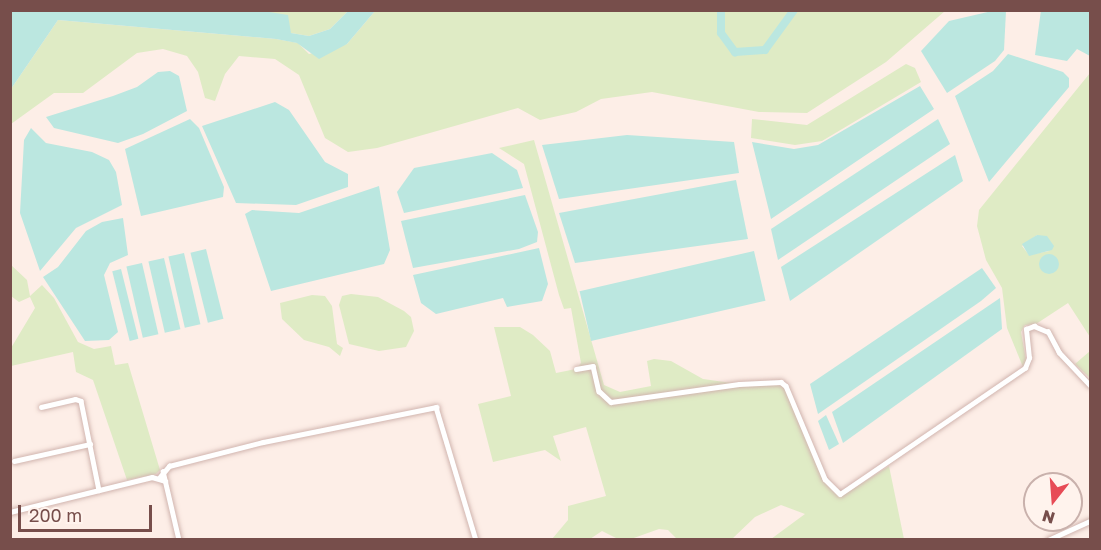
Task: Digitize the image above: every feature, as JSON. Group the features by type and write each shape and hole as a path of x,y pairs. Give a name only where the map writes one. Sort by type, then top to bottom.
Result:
{"street":[{"path":"576,369 593,366 599,392 611,402 739,384 781,382 786,386 830,489 840,494 1025,368 1029,358 1026,329 1034,326 1047,330 1059,352 1090,385"},
{"path":"41,407 79,399 101,484 99,490"},
{"path":"10,512 159,477 163,471 263,441 436,406 476,540"},
{"path":"14,461 90,444"},
{"path":"163,471 179,540"},
{"path":"159,477 165,481"},
{"path":"101,484 109,487"},
{"path":"1048,540 1090,521"}],"green space":[{"path":"263,11 348,11 330,29 309,36 291,33"},
{"path":"375,11 945,11 886,62 807,113 759,112 652,92 601,99 576,112 540,120 518,108 377,148 348,152 325,138 299,75 275,59 239,56 225,74 215,101 205,98 198,72 187,56 163,49 137,53 83,93 54,93 11,124 11,89 58,20 276,39 298,43 309,54 347,44"},
{"path":"906,64 915,68 921,82 822,141 795,145 751,138 752,119 807,125"},
{"path":"1090,73 1090,337 1068,303 1036,324 1025,325 1021,332 1026,360 1023,367 1007,328 1002,288 986,260 977,226 979,210","holes":["1037,235 1049,251 1029,255 1022,246"]},
{"path":"534,140 604,385 620,392 651,386 647,361 654,359 671,361 703,379 739,384 781,382 786,386 825,479 840,497 889,466 904,539 771,539 805,514 781,505 755,517 732,539 677,539 668,530 659,529 631,539 618,539 602,531 590,539 552,539 568,520 568,506 606,496 586,427 553,436 561,461 545,450 493,462 478,404 511,396 494,327 520,327 533,335 550,351 556,373 576,369 581,363 571,308 564,309 559,295 524,164 499,148"},
{"path":"10,264 27,280 30,296 42,285 54,298 78,342 94,349 111,346 115,365 128,363 160,470 156,474 127,480 93,380 76,372 73,352 11,366 11,348 35,308 30,297 19,302 11,296"},
{"path":"351,294 378,297 411,317 414,331 406,347 379,351 349,344 339,305 342,296"},
{"path":"312,295 325,296 332,306 337,344 343,348 340,356 329,347 304,340 282,319 280,303"},
{"path":"1090,351 1090,378 1075,364"}],"water":[{"path":"11,10 263,11 288,15 291,33 309,36 330,29 348,11 375,11 347,44 319,59 297,43 276,39 58,20 11,89"},
{"path":"1041,10 1090,11 1090,56 1077,49 1067,61 1035,55"},
{"path":"992,11 1006,11 1004,50 995,61 947,93 921,51 949,21"},
{"path":"1008,54 1063,72 1069,78 1069,87 989,182 955,96 993,71"},
{"path":"170,71 179,76 187,111 143,134 118,143 54,128 46,117 113,96 137,87 158,72"},
{"path":"920,86 934,109 771,219 752,142 794,149 818,145"},
{"path":"275,102 289,110 325,162 348,174 348,187 296,205 236,203 202,126"},
{"path":"190,119 199,128 224,187 223,197 141,216 125,149"},
{"path":"938,119 950,144 778,260 771,229"},
{"path":"31,128 46,143 92,152 109,160 116,172 122,205 76,228 40,271 20,213 24,140"},
{"path":"627,135 734,142 739,173 559,199 542,145"},
{"path":"492,153 517,170 523,188 404,213 397,192 414,168"},
{"path":"955,155 963,181 790,301 781,267"},
{"path":"736,180 748,239 575,263 559,213"},
{"path":"379,186 390,250 384,264 271,291 245,214 252,210 299,213"},
{"path":"525,195 538,232 537,242 519,249 413,268 401,221"},
{"path":"123,218 128,255 110,263 104,275 118,332 109,340 85,341 43,277 58,267 86,231 102,222"},
{"path":"1037,235 1047,236 1054,246 1052,250 1029,256 1022,244"},
{"path":"539,248 548,284 542,301 507,307 503,298 436,314 421,303 413,275"},
{"path":"206,249 223,319 208,323 190,253"},
{"path":"754,251 765,301 591,341 580,291"},
{"path":"184,253 200,324 185,328 168,257"},
{"path":"1049,254 1056,257 1059,264 1056,271 1049,274 1042,271 1039,264 1042,257"},
{"path":"164,258 180,329 165,333 148,262"},
{"path":"142,263 158,334 143,338 126,267"},
{"path":"982,268 996,288 981,301 818,414 810,384"},
{"path":"121,269 138,339 130,341 112,271"},
{"path":"1000,298 1002,329 843,443 832,412"},
{"path":"826,415 839,444 829,450 818,421"}],"waterway":[{"path":"721,10 721,33 735,52 765,50 794,10"}]}
